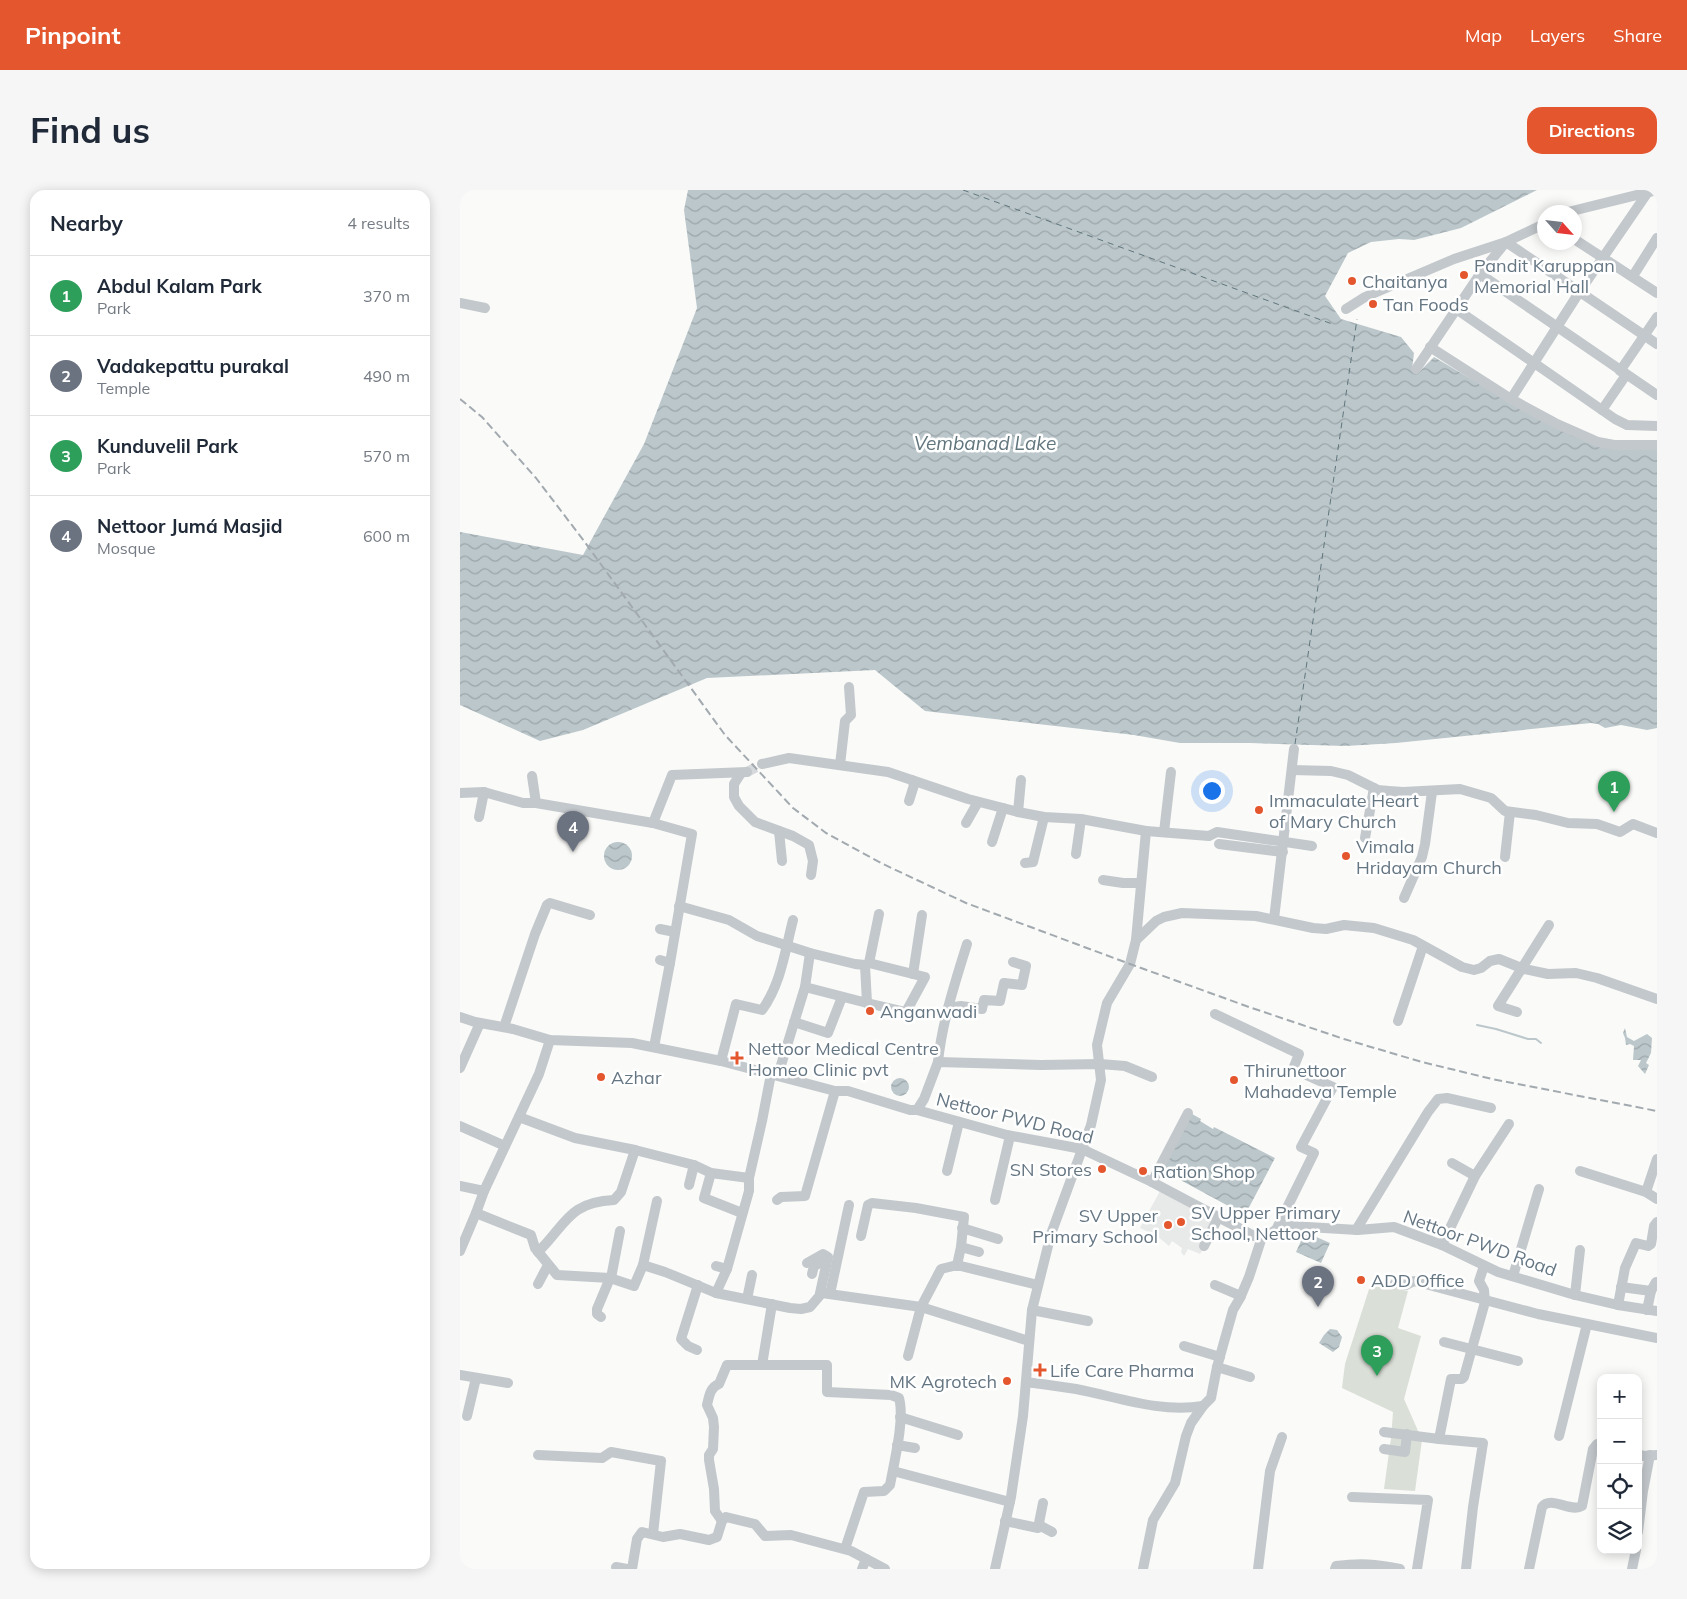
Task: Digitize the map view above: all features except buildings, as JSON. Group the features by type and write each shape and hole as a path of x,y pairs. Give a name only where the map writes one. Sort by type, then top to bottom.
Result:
{"street":[{"path":"1582,208 1652,191"},
{"path":"1511,399 1580,292 1652,191"},
{"path":"1346,309 1365,297 1454,259 1506,242 1537,227"},
{"path":"1633,276 1657,238"},
{"path":"1416,370 1480,274 1506,242"},
{"path":"1506,242 1657,344"},
{"path":"1582,244 1657,293"},
{"path":"1480,274 1657,395"},
{"path":"460,303 485,308"},
{"path":"1456,309 1602,410 1627,425 1657,426"},
{"path":"1602,410 1644,336 1657,317"},
{"path":"1430,347 1511,399 1555,423 1598,442 1614,445 1657,445"},
{"path":"840,765 845,721 851,715 849,687"},
{"path":"1274,919 1294,749"},
{"path":"762,764 788,758 888,772 978,802 1044,817 1081,819 1146,830 1209,836 1217,832 1283,847"},
{"path":"1292,770 1320,772 1331,770 1348,775 1378,790 1432,792 1460,789 1491,798 1506,811 1510,812 1536,815 1568,823 1597,824 1620,832 1633,824 1657,833"},
{"path":"653,823 672,775 744,772 734,784 734,797 738,806 755,822 793,836 809,845 813,861 811,875"},
{"path":"1164,832 1171,772"},
{"path":"532,776 536,803"},
{"path":"909,801 914,785 912,780"},
{"path":"1018,812 1021,780"},
{"path":"1364,838 1374,788"},
{"path":"479,817 484,792"},
{"path":"460,793 484,792 523,803 536,803 653,823 692,834 689,886 679,906 665,962 654,1047"},
{"path":"1404,898 1422,858 1432,792"},
{"path":"966,823 978,802"},
{"path":"992,842 1003,808"},
{"path":"1505,857 1510,812"},
{"path":"1025,863 1032,862 1044,817"},
{"path":"1076,854 1081,819"},
{"path":"995,1569 1010,1502 1023,1416 1032,1310 1051,1234 1091,1126 1101,1080 1097,1045 1107,1003 1130,964 1136,940 1146,830"},
{"path":"778,831 782,861"},
{"path":"1219,844 1283,847 1312,846"},
{"path":"1103,880 1142,883"},
{"path":"504,1027 535,934 547,905 550,902 590,916"},
{"path":"679,906 728,920 757,936 810,953 925,977 906,1012 806,988"},
{"path":"1136,940 1156,921 1182,913 1235,914 1326,929 1344,925 1374,928 1388,931 1423,946 1462,967 1474,970 1481,968 1490,961 1499,959 1522,968 1548,974 1576,974 1597,978 1657,999"},
{"path":"867,1003 867,964 879,914"},
{"path":"913,974 922,915"},
{"path":"721,1061 736,1004 762,1010 768,1002 772,981 786,945 793,920"},
{"path":"1517,1012 1498,1006 1549,925"},
{"path":"660,929 674,932"},
{"path":"916,1110 924,1099 938,1062 948,1008 967,944"},
{"path":"1398,1020 1423,946"},
{"path":"716,1293 726,1269 748,1191 749,1178 774,1074 806,988 810,953"},
{"path":"948,1008 961,1006 982,1009 984,1000 1000,1001 1004,983 1022,986 1026,966 1013,962"},
{"path":"794,1022 828,1033 842,997"},
{"path":"1215,1014 1299,1054 1293,1069 1333,1087 1301,1147 1314,1153 1276,1230"},
{"name":"Nettoor PWD Road","path":"460,1017 550,1040 632,1043 721,1061 835,1091 848,1091 910,1110 916,1110 1010,1136 1082,1149 1152,1182 1254,1236 1262,1237 1290,1226 1356,1230 1394,1227 1442,1245 1484,1266 1513,1276 1574,1295 1652,1311"},
{"path":"460,1068 480,1023"},
{"path":"460,1251 484,1191 539,1074 550,1040"},
{"path":"938,1062 1042,1065 1100,1064 1124,1066 1152,1077"},
{"path":"777,1200 781,1197 805,1196 835,1091"},
{"path":"1356,1230 1428,1112 1438,1099 1447,1098 1491,1108"},
{"path":"1152,1182 1188,1113"},
{"path":"519,1117 574,1138 635,1150 694,1166 711,1173 749,1178"},
{"path":"947,1171 959,1122"},
{"path":"1442,1245 1475,1176 1509,1124"},
{"path":"460,1126 505,1146"},
{"path":"995,1200 1010,1136"},
{"path":"538,1252 575,1211 584,1206 614,1200 621,1192 635,1150"},
{"path":"1646,1192 1657,1159"},
{"path":"1452,1163 1475,1176"},
{"path":"689,1185 694,1166"},
{"path":"1580,1170 1646,1192 1657,1199"},
{"path":"711,1173 704,1198 742,1213"},
{"path":"460,1186 484,1191"},
{"path":"1513,1276 1539,1189"},
{"path":"476,1214 531,1235 538,1252 557,1275 610,1278 634,1286 643,1265 657,1201"},
{"path":"861,1236 868,1205 872,1203 964,1217 957,1265"},
{"path":"643,1265 664,1276 698,1285 716,1293 806,1309 825,1294 849,1205"},
{"path":"1204,1246 1218,1218"},
{"path":"1618,1305 1625,1268 1636,1242 1648,1246 1651,1244 1654,1226 1657,1222"},
{"path":"962,1228 998,1239"},
{"path":"601,1317 597,1314 597,1309 610,1278 620,1231"},
{"path":"1143,1569 1153,1520 1175,1482 1191,1423 1211,1398 1218,1362 1232,1310 1241,1296 1262,1237"},
{"path":"961,1247 979,1252"},
{"path":"1574,1295 1580,1250"},
{"path":"807,1263 823,1254 828,1257 825,1294"},
{"path":"812,1274 814,1266 827,1259"},
{"path":"538,1284 548,1265"},
{"path":"908,1356 921,1307 941,1269 957,1265 1038,1285"},
{"path":"716,1266 726,1269"},
{"path":"1438,1439 1451,1379 1462,1379 1464,1377 1473,1350 1485,1300 1484,1290 1479,1281 1484,1266"},
{"path":"747,1299 752,1275"},
{"path":"1395,1282 1406,1286 1414,1281 1587,1324 1657,1338"},
{"path":"697,1350 688,1346 681,1339 698,1285"},
{"path":"1215,1285 1241,1296"},
{"path":"1621,1287 1653,1286 1652,1311"},
{"path":"825,1294 921,1307 1029,1341"},
{"path":"762,1365 772,1304"},
{"path":"1032,1310 1088,1321"},
{"path":"1559,1436 1587,1324"},
{"path":"1444,1342 1518,1361"},
{"path":"1184,1346 1250,1376"},
{"path":"722,1521 715,1511 714,1489 709,1460 709,1455 713,1449 714,1427 713,1418 707,1405 711,1391 719,1384 727,1365 827,1365 827,1392 891,1395 899,1398 900,1404 897,1445 890,1485 884,1491 864,1492 845,1549"},
{"path":"460,1375 508,1383"},
{"path":"467,1416 476,1378"},
{"path":"1026,1382 1075,1388 1147,1406 1190,1408 1203,1406"},
{"path":"900,1417 958,1435"},
{"path":"1384,1432 1483,1443 1472,1507 1466,1569"},
{"path":"1384,1449 1405,1452 1407,1434"},
{"path":"1258,1569 1270,1470 1282,1437"},
{"path":"1529,1569 1542,1507 1549,1502 1574,1508 1582,1506 1594,1449 1597,1444"},
{"path":"897,1445 915,1448"},
{"path":"538,1455 602,1458 611,1452 661,1461 653,1534"},
{"path":"1641,1509 1643,1490 1653,1455"},
{"path":"893,1471 1010,1502"},
{"path":"1352,1497 1428,1500 1417,1569"},
{"path":"1005,1521 1038,1528 1043,1504"},
{"path":"632,1569 637,1539 642,1532 663,1537 680,1534 710,1540 717,1537 722,1521 726,1517 755,1524 765,1536 792,1535 845,1549 885,1569"},
{"path":"1039,1525 1052,1532"},
{"path":"1632,1569 1635,1554"},
{"path":"862,1569 866,1559"},
{"path":"1335,1569 1336,1566 1360,1563 1377,1564 1400,1569"},
{"path":"616,1567 627,1569"}],"shaded area":[{"name":"SV Upper Primary School, Nettoor","path":"1160,1191 1221,1217 1200,1254 1188,1249 1184,1256 1181,1252 1182,1248 1172,1241 1169,1246 1157,1236 1140,1228"},
{"path":"1371,1283 1408,1291 1398,1328 1421,1336 1404,1399 1422,1440 1415,1491 1384,1489 1393,1412 1342,1388 1345,1364"}],"water":[{"name":"Vembanad Lake","path":"688,190 1537,190 1461,228 1414,240 1399,239 1371,242 1348,253 1325,296 1341,319 1401,337 1414,353 1412,369 1419,372 1434,357 1542,421 1602,447 1657,448 1657,728 1647,730 1621,725 1605,728 1591,723 1396,743 1345,746 1180,743 1134,735 925,711 875,670 707,678 583,730 540,741 460,705 460,532 583,555 644,444 697,308 684,210"},
{"path":"618,842 628,846 632,856 628,866 618,870 608,866 604,856 608,846"},
{"path":"1625,1028 1627,1037 1634,1041 1647,1034 1652,1038 1651,1053 1646,1063 1649,1065 1645,1074 1638,1066 1641,1060 1633,1060 1634,1046 1626,1045 1623,1033"},
{"path":"896,1078 904,1078 909,1083 907,1094 896,1096 891,1091 891,1083"},
{"path":"1192,1114 1213,1129 1214,1127 1275,1158 1245,1215 1162,1170"},
{"path":"1305,1232 1330,1243 1321,1263 1296,1252"},
{"path":"1330,1329 1337,1330 1342,1337 1339,1347 1333,1352 1319,1343"}],"waterway":[{"path":"1477,1025 1528,1039 1536,1039 1541,1043"}],"ferry route":[{"path":"963,190 1335,325"},
{"path":"1295,744 1357,319"}],"tunnel":[{"path":"747,772 762,764"}],"railway":[{"path":"460,399 482,417 536,478 725,735 793,808 826,833 883,864 966,903 1249,1007 1344,1039 1422,1062 1492,1079 1657,1111"}],"place":[{"name":"Pandit Karuppan Memorial Hall","path":"1464,275"},
{"name":"Chaitanya","path":"1352,281"},
{"name":"Tan Foods","path":"1373,304"},
{"name":"Immaculate Heart of Mary Church","path":"1259,810"},
{"name":"Abdul Kalam Park","path":"1614,812"},
{"name":"Nettoor Jumá Masjid","path":"573,852"},
{"name":"Vimala Hridayam Church","path":"1346,856"},
{"name":"Anganwadi","path":"870,1011"},
{"name":"Nettoor Medical Centre Homeo Clinic pvt","path":"737,1058"},
{"name":"Azhar","path":"601,1077"},
{"name":"Thirunettoor Mahadeva Temple","path":"1234,1080"},
{"name":"SN Stores","path":"1102,1169"},
{"name":"Ration Shop","path":"1143,1171"},
{"name":"SV Upper Primary School, Nettoor","path":"1181,1222"},
{"name":"SV Upper Primary School","path":"1168,1225"},
{"name":"ADD Office","path":"1361,1280"},
{"name":"Vadakepattu purakal","path":"1318,1307"},
{"name":"Life Care Pharma","path":"1040,1370"},
{"name":"Kunduvelil Park","path":"1377,1376"},
{"name":"MK Agrotech","path":"1007,1381"}]}
